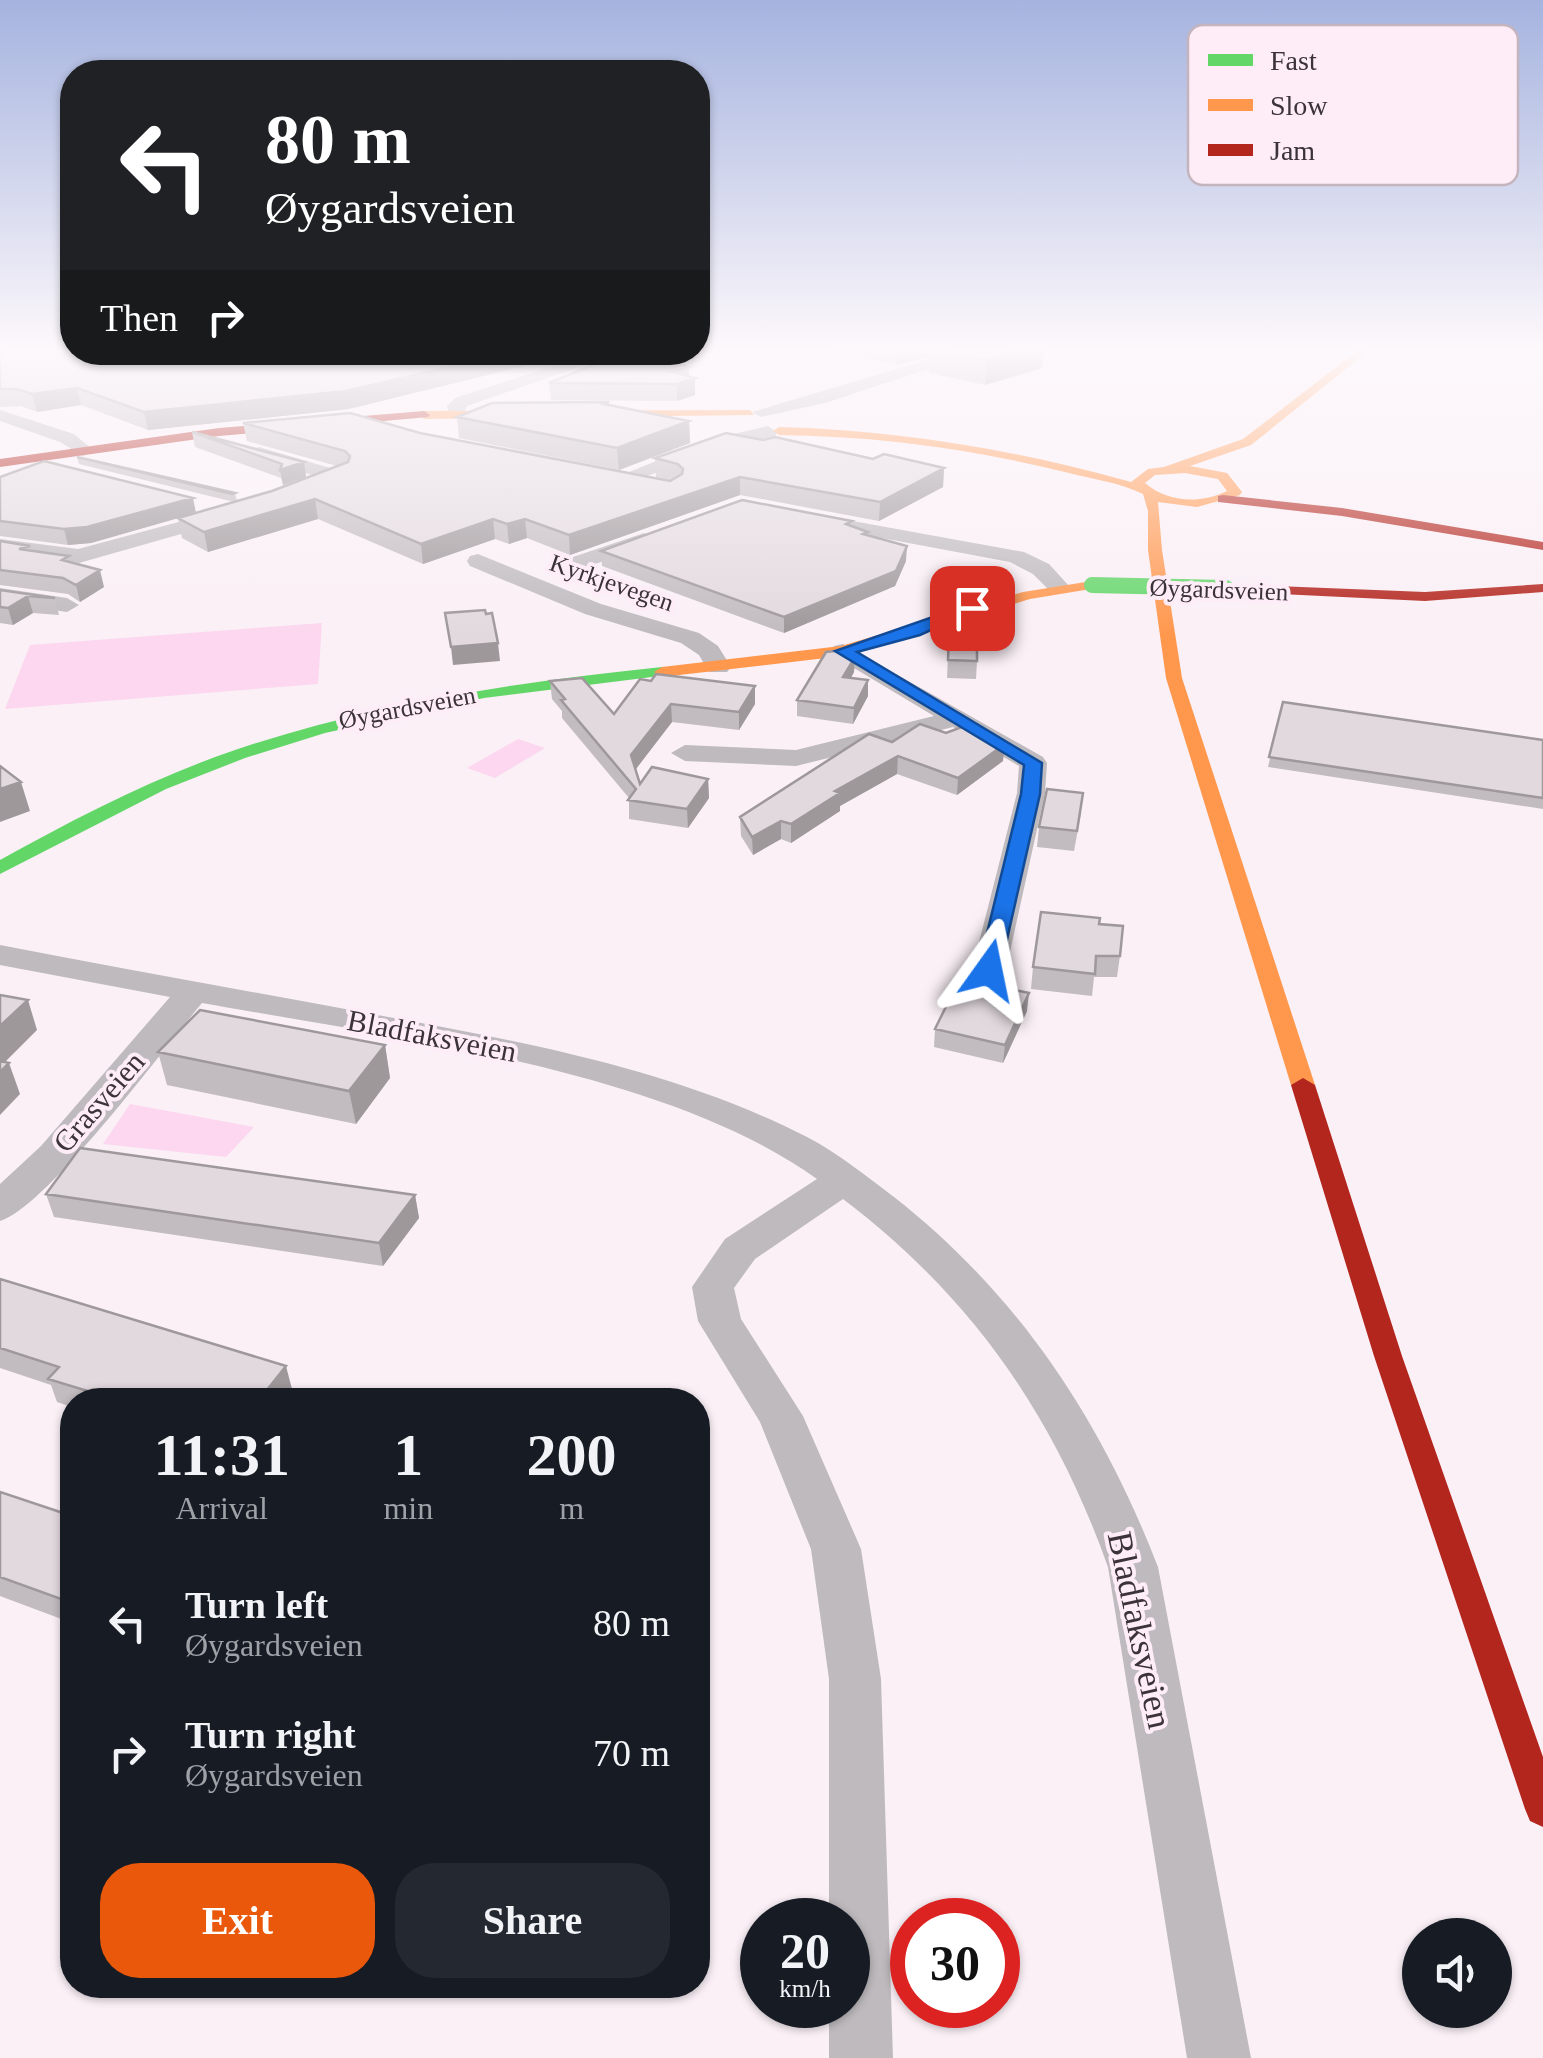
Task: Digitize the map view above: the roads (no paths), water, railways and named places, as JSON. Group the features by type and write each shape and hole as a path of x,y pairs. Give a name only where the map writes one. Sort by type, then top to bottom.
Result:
{"main road":[{"path":"0,463 130,444"},
{"path":"933,444 1048,459 1153,481 1202,471 1225,492"},
{"path":"1153,481 1243,444"},
{"path":"1160,570 1181,530 1225,492 1229,465 1246,444"},
{"path":"1153,481 1172,500 1225,492 1543,546"},
{"path":"1153,481 1155,550 1174,678 1388,1356 1543,1809"},
{"name":"Øygardsveien","path":"0,868 64,828 175,774 264,741 345,718 458,694 844,651 900,636 994,602 1060,586 1464,598 1543,588"}],"street":[{"path":"75,444 82,450"},
{"path":"223,444 340,477 299,493"},
{"path":"653,487 608,479 715,444"},
{"path":"36,464 70,472"},
{"path":"0,546 79,556 243,510 186,501"},
{"path":"791,515 1016,557 1041,569 1060,586"},
{"path":"581,562 665,531"},
{"name":"Kyrkjevegen","path":"478,561 593,608 690,638 709,651 718,667"},
{"path":"0,594 67,605"},
{"path":"844,651 1033,763 1031,794 989,970"},
{"path":"685,754 796,758 956,718"},
{"name":"Bladfaksveien","path":"0,955 586,1066 650,1085 797,1148 844,1180 950,1268 1026,1358 1059,1404 1098,1473 1133,1567 1219,2058"},
{"name":"Grasveien","path":"0,1207 56,1154 193,992"},
{"path":"844,1180 740,1248 713,1286 720,1322 780,1416 836,1549 855,1679 862,2058"}]}
